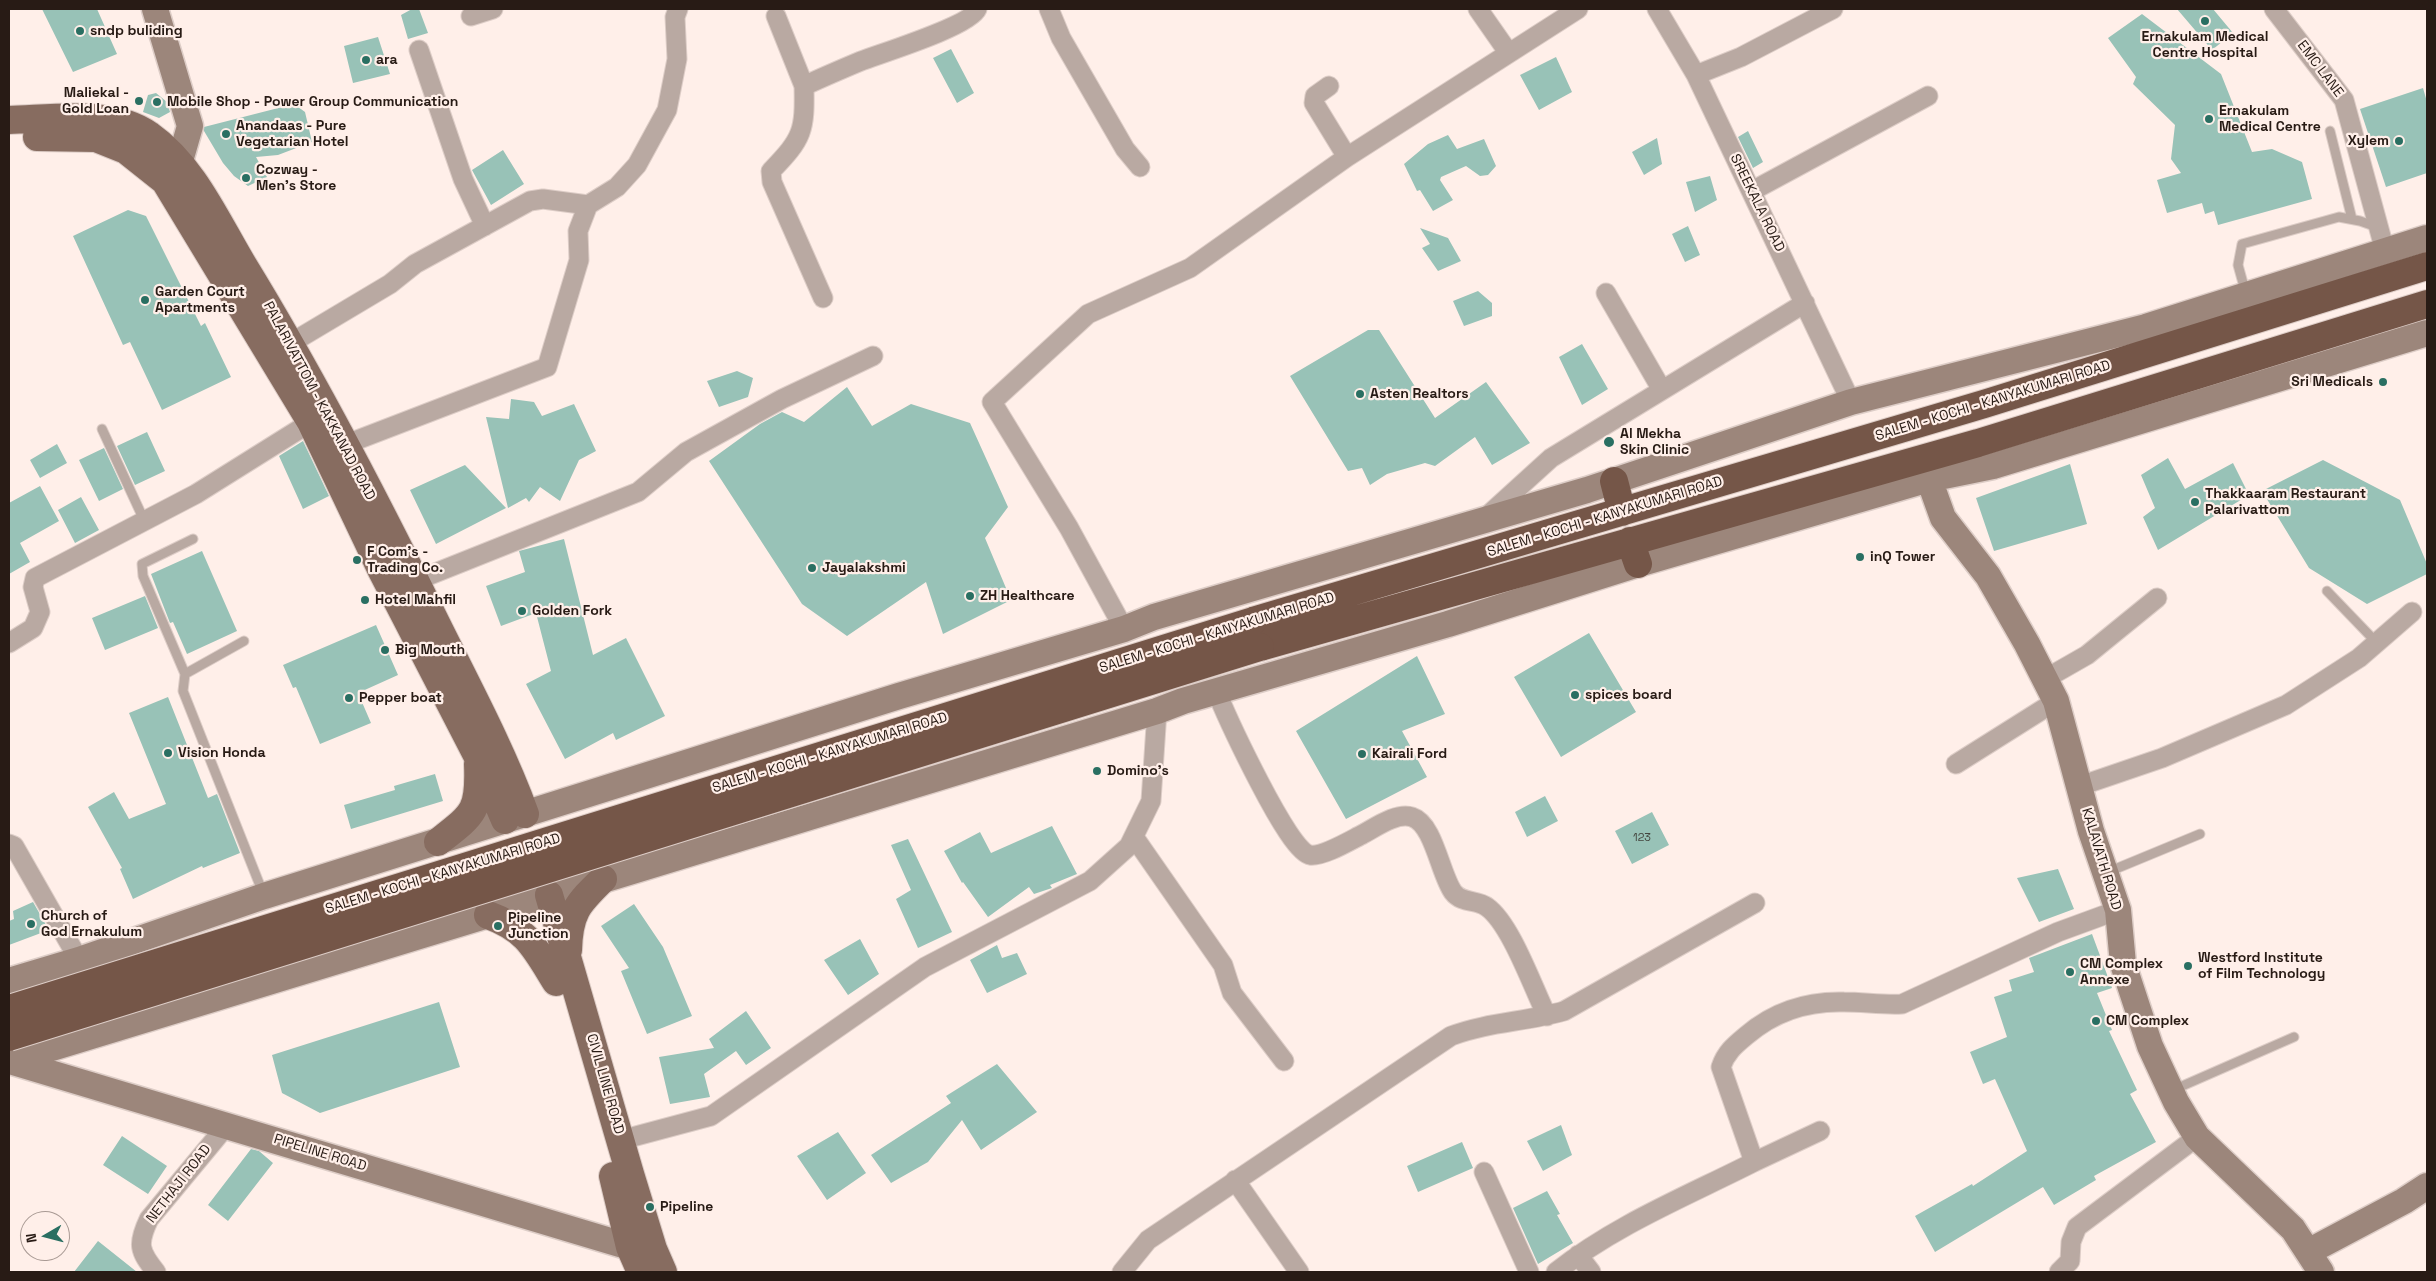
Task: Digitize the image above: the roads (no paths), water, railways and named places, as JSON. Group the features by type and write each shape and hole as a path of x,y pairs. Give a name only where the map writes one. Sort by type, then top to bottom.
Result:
{"highway":[{"name":"SALEM - KOCHI - KANYAKUMARI ROAD","path":"9,1009 1254,621 1984,404 2427,266"},
{"path":"2376,282 2384,318"},
{"name":"SALEM - KOCHI - KANYAKUMARI ROAD","path":"9,1053 1260,647 1634,552 2427,304"},
{"path":"1614,481 1622,512"}],"main road":[{"name":"PALARIVATTOM - KAKKANAD ROAD","path":"9,120 77,118 122,122 147,133 180,161 290,343 306,393 310,422 381,569 478,757"},
{"name":"PALARIVATTOM - KAKKANAD ROAD","path":"9,137 96,138 126,150 165,181 306,393 344,445 415,581 510,772 515,817"},
{"path":"478,757 515,817"},
{"path":"438,842 464,822 474,810 479,784 478,757"},
{"path":"488,915 508,922 519,930 540,957 562,971 569,926 576,908 604,879"},
{"name":"CIVIL LINE ROAD","path":"540,898 562,971 621,1140 653,1249 663,1272"},
{"name":"CIVIL LINE ROAD","path":"562,971 630,1246 641,1272"}],"street":[{"path":"155,9 190,126 180,161"},
{"path":"471,16 493,9"},
{"path":"290,343 390,284 415,264 530,201 543,199 588,205 617,188 637,165 667,110 677,59 674,18 678,9"},
{"path":"804,86 860,62 938,33 972,16 978,9"},
{"path":"1049,9 1066,47 1126,150 1140,167"},
{"path":"1478,9 1508,52"},
{"path":"1124,629 1069,528 992,402 1088,314 1190,268 1347,157 1508,52 1578,9"},
{"name":"SREEKALA ROAD","path":"1657,9 1696,76 1851,402"},
{"path":"1696,76 1833,9"},
{"name":"EMC LANE","path":"2274,9 2344,100 2381,239"},
{"path":"776,16 804,86 805,120 800,136 794,146 771,171 772,182 823,298"},
{"path":"419,50 463,179 485,226"},
{"path":"1329,86 1315,96 1314,103 1347,157"},
{"path":"1752,191 1928,96"},
{"path":"344,445 547,367 579,260 578,231 588,205"},
{"path":"9,981 79,960 264,896 899,696 1124,629 1154,617 1614,481 1851,402 2146,327 2246,296 2381,239 2427,238"},
{"path":"1606,293 1662,390"},
{"path":"1482,520 1550,458 1805,303"},
{"path":"1634,552 1929,479 1993,466 2427,333"},
{"path":"415,581 638,492 686,452 782,399 873,356"},
{"path":"9,642 33,628 40,612 32,587 36,578 196,494 310,422"},
{"name":"KALAVATH ROAD","path":"1929,479 1943,518 1988,576 2028,644 2050,690 2080,786 2091,831 2118,910 2123,964 2150,1046 2170,1091 2197,1137 2293,1229 2314,1262"},
{"name":"SALEM - KOCHI - KANYAKUMARI ROAD","path":"9,1053 253,986 1157,711 1183,701 1217,693 1448,624 1634,552"},
{"path":"1956,764 2050,690 2087,655 2157,598"},
{"path":"2080,786 2162,758 2286,706 2359,658 2412,612"},
{"path":"1217,693 1236,739 1274,810 1303,853 1312,856 1336,847 1394,819 1411,816 1423,823 1454,892 1467,902 1486,906 1504,926 1546,1016"},
{"path":"899,696 897,720 908,764 924,782"},
{"path":"621,1140 711,1116 925,967 1090,881 1129,846 1151,801 1157,711"},
{"path":"815,724 835,743 846,780 840,808"},
{"path":"1134,837 1223,965 1232,993 1284,1061"},
{"path":"9,844 14,846 79,960"},
{"path":"1122,1272 1148,1240 1451,1036 1476,1027 1546,1016 1564,1011 1755,902"},
{"path":"229,908 230,923 237,951 244,971 253,986"},
{"path":"1754,1162 1721,1067 1731,1048 1755,1028 1773,1016 1814,1003 1902,1004 2058,932 2118,910"},
{"path":"188,921 207,933 215,960 218,987 216,997"},
{"name":"PIPELINE ROAD","path":"9,1053 227,1125 630,1246"},
{"name":"NETHAJI ROAD","path":"156,1272 142,1256 141,1235 149,1219 227,1125"},
{"path":"1556,1272 1578,1255 1614,1232 1820,1131"},
{"path":"2059,1272 2070,1261 2071,1242 2077,1227 2197,1137"},
{"path":"1484,1172 1529,1272"},
{"path":"1235,1180 1299,1272"},
{"path":"2314,1262 2427,1186"},
{"path":"1578,1255 1591,1272"}],"lane":[{"path":"2330,131 2352,219"},
{"path":"2246,296 2238,265 2242,244 2339,217 2352,219 2381,239"},
{"path":"102,429 144,520"},
{"path":"193,539 142,564 143,576 185,674 183,691 264,896"},
{"path":"2327,591 2376,642"},
{"path":"185,674 244,641"},
{"path":"2105,873 2200,834"},
{"path":"2170,1091 2294,1038"}],"place":[{"name":"Ernakulam Medical Centre Hospital","path":"2205,21"},
{"name":"sndp buliding","path":"80,31"},
{"name":"ara","path":"366,60"},
{"name":"Maliekal - Gold Loan","path":"139,101"},
{"name":"Mobile Shop - Power Group Communication","path":"157,102"},
{"name":"Ernakulam Medical Centre","path":"2209,119"},
{"name":"Anandaas - Pure Vegetarian Hotel","path":"226,134"},
{"name":"Xylem","path":"2399,141"},
{"name":"Cozway - Men's Store","path":"246,178"},
{"name":"Garden Court Apartments","path":"145,300"},
{"name":"Sri Medicals","path":"2383,382"},
{"name":"Asten Realtors","path":"1360,394"},
{"name":"Al Mekha Skin Clinic","path":"1609,442"},
{"name":"Thakkaaram Restaurant Palarivattom","path":"2195,502"},
{"name":"inQ Tower","path":"1860,557"},
{"name":"F Com's - Trading Co.","path":"357,560"},
{"name":"Jayalakshmi","path":"812,568"},
{"name":"ZH Healthcare","path":"970,596"},
{"name":"Hotel Mahfil","path":"365,600"},
{"name":"Golden Fork","path":"522,611"},
{"name":"Big Mouth","path":"385,650"},
{"name":"spices board","path":"1575,695"},
{"name":"Pepper boat","path":"349,698"},
{"name":"Vision Honda","path":"168,753"},
{"name":"Kairali Ford","path":"1362,754"},
{"name":"Domino's","path":"1097,771"},
{"name":"Church of God Ernakulum","path":"31,924"},
{"name":"Pipeline Junction","path":"498,926"},
{"name":"Westford Institute of Film Technology","path":"2188,966"},
{"name":"CM Complex Annexe","path":"2070,972"},
{"name":"CM Complex","path":"2096,1021"},
{"name":"Pipeline","path":"650,1207"}]}
